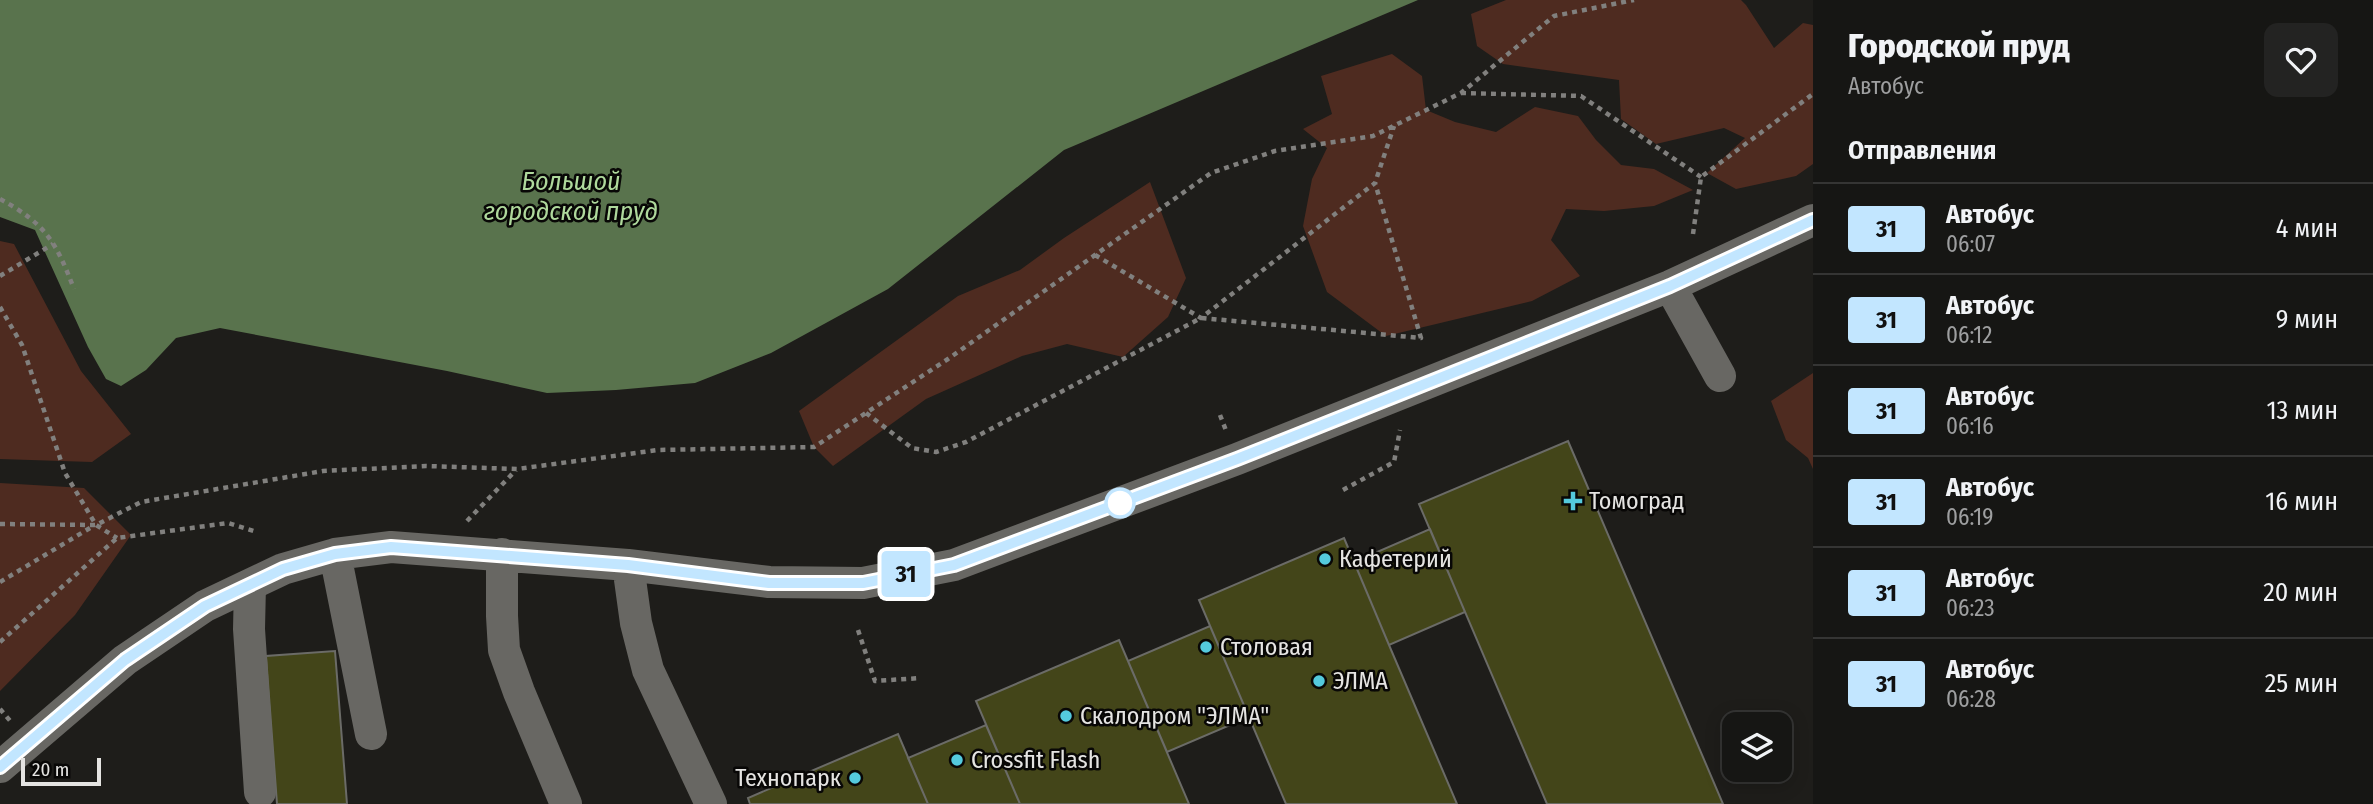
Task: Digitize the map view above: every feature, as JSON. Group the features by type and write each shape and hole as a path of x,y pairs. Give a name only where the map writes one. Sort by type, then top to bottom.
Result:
{"street":[{"path":"0,767 125,660 205,606 283,569 335,554 391,547 628,565 769,583 863,583 954,565 1237,459 1670,286 1813,220"},
{"path":"1670,286 1720,376"},
{"path":"335,554 371,734"},
{"path":"502,555 504,650 566,804"},
{"path":"628,565 636,623 648,670 711,804"},
{"path":"250,585 249,629 260,792"}],"path":[{"path":"0,582 96,525 141,502 323,471 426,466 517,469 658,450 814,447 948,359 1211,173 1275,152 1373,136 1461,93 1554,16 1634,0"},
{"path":"1461,93 1581,96 1701,177"},
{"path":"1693,234 1701,177 1813,94"},
{"path":"866,412 912,448 936,452 966,442 1201,318 1375,183 1394,125"},
{"path":"1096,255 1201,318 1421,338 1375,183"},
{"path":"0,199 45,231 61,257 74,289"},
{"path":"0,276 54,244"},
{"path":"0,307 22,345 65,473 96,525 117,538"},
{"path":"1343,490 1394,463 1400,430"},
{"path":"467,521 517,469"},
{"path":"0,642 117,538 228,523 257,532"},
{"path":"0,524 96,525"},
{"path":"858,630 875,681 921,678"}],"shaded area":[{"path":"1506,0 1741,0 1774,48 1803,23 1813,25 1813,164 1796,176 1736,189 1707,173 1745,138 1724,128 1656,144 1621,119 1619,80 1503,64 1477,46 1471,14"},
{"path":"1392,54 1422,76 1426,110 1455,122 1496,132 1535,107 1578,116 1596,140 1621,165 1654,169 1693,190 1654,206 1604,211 1566,209 1551,240 1580,276 1532,301 1386,336 1327,292 1303,226 1312,179 1327,148 1303,129 1332,114 1321,76"},
{"path":"1150,182 1186,278 1168,317 1123,357 1067,344 1022,356 926,399 833,466 814,447 799,411 958,296 1020,270"},
{"path":"0,241 14,244 81,371 131,434 92,462 0,459"},
{"path":"1813,373 1813,469 1808,458 1786,440 1771,401"},
{"path":"0,483 84,488 131,535 75,615 0,691"}],"water":[{"name":"Большой городской пруд","path":"0,0 1418,0 1064,150 888,289 771,353 695,383 547,393 220,328 176,338 146,370 121,386 106,379 88,347 35,230 0,217"}],"building":[{"path":"1568,441 1723,804 1547,804 1419,504"},
{"path":"1430,529 1465,612 1389,645 1354,562"},
{"name":"ЭЛМА","path":"1344,538 1457,804 1286,804 1199,600"},
{"path":"1210,626 1249,717 1167,752 1128,661"},
{"path":"1119,640 1189,804 1020,804 976,701"},
{"path":"335,651 347,804 277,804 266,656"},
{"path":"986,725 1020,804 928,804 908,758"},
{"name":"Технопарк","path":"898,734 928,804 750,804 748,798"}],"bus line":[{"name":"31","path":"0,767 125,660 205,606 283,569 335,554 391,547 628,565 769,583 863,583 954,565 1237,459 1670,286 1813,220"}],"place":[{"name":"Томоград","path":"1573,501"},
{"name":"Кафетерий","path":"1325,559"},
{"name":"Столовая","path":"1206,647"},
{"name":"ЭЛМА","path":"1319,681"},
{"name":"Скалодром \"ЭЛМА\"","path":"1066,716"},
{"name":"Crossfit Flash","path":"957,760"},
{"name":"Технопарк","path":"855,778"}]}
